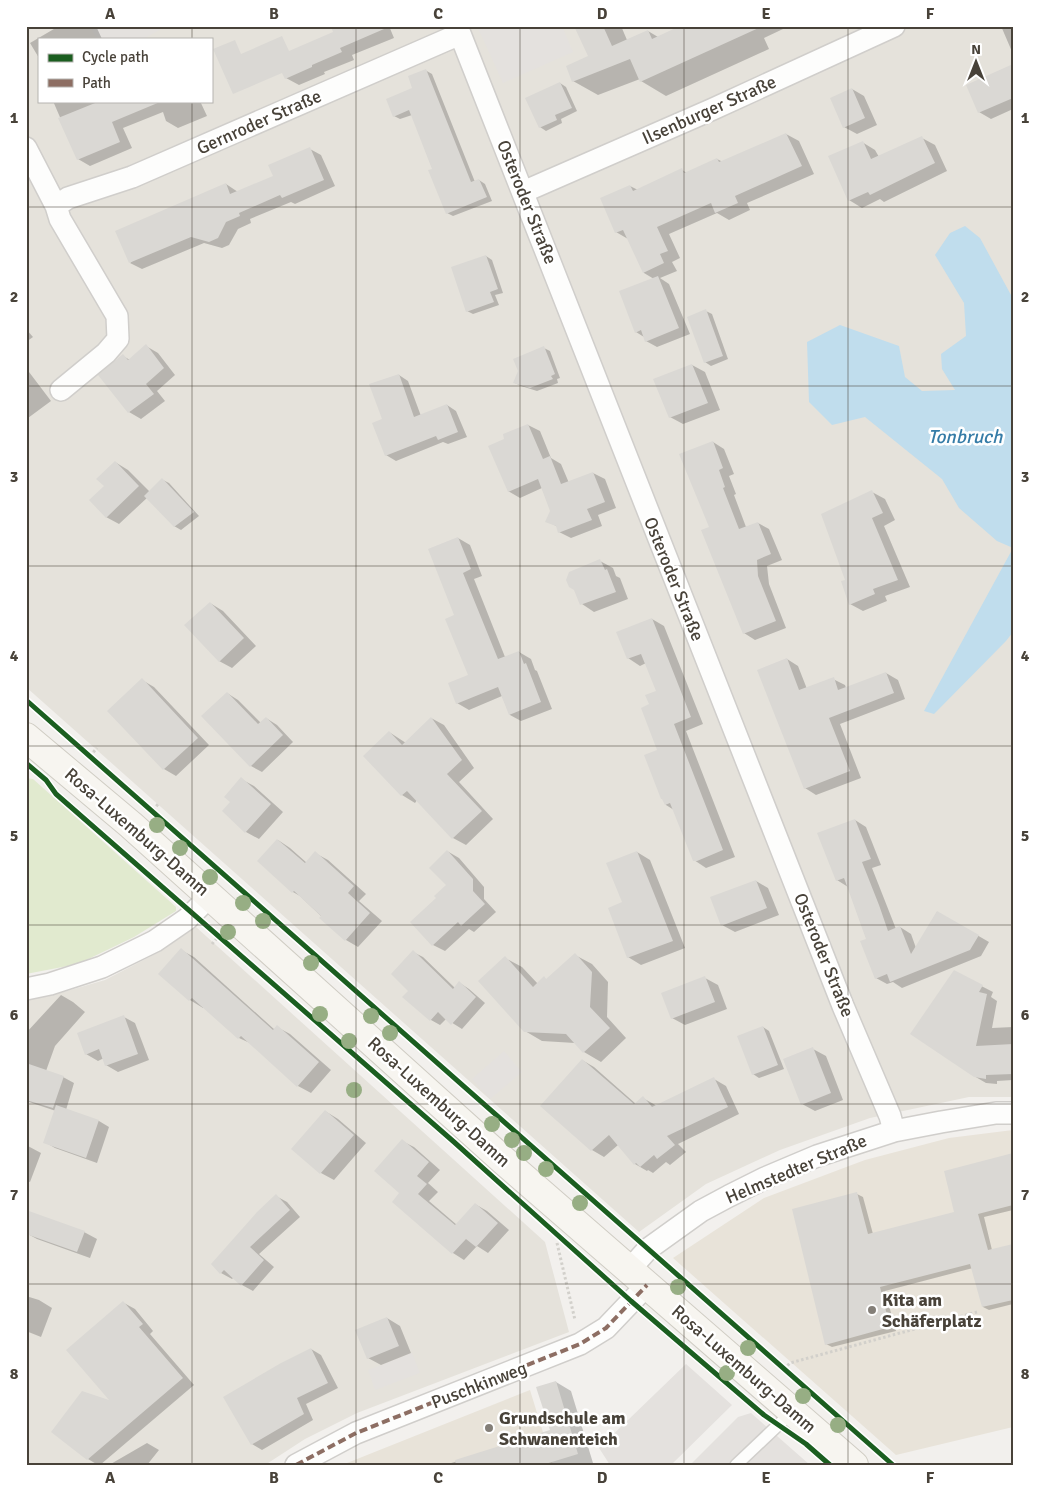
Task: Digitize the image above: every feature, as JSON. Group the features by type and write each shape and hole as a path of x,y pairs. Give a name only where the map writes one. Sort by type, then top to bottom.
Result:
{"street":[{"name":"Ilsenburger Straße","path":"522,192 712,109 894,26"},
{"name":"Osteroder Straße","path":"459,30 844,1006 890,1116 894,1131"},
{"name":"Gernroder Straße","path":"56,206 68,198 132,177 459,30"},
{"path":"26,148 56,206 60,219 117,316 118,339 106,353 61,390"},
{"name":"Rosa-Luxemburg-Damm","path":"26,737 210,896 503,1160 854,1465"},
{"path":"26,989 50,984 102,967 155,941 187,919 210,896"},
{"name":"Helmstedter Straße","path":"638,1277 648,1249 701,1211 765,1178 817,1156 894,1131 996,1113 1013,1113"},
{"name":"Puschkinweg","path":"296,1465 356,1433 580,1344 606,1328 638,1277"}],"lane":[{"path":"736,1465 793,1411"}],"path":[{"path":"90,756 97,748"},
{"path":"152,810 159,803"},
{"path":"212,944 218,936"},
{"path":"556,1242 580,1344"},
{"path":"784,1369 790,1362 977,1312"}],"shaded area":[{"path":"26,26 1013,26 1013,1097 969,1097 870,1118 780,1150 706,1184 639,1232 26,687"},
{"path":"100,26 166,26 146,38 96,38 92,30"},
{"path":"477,26 562,26 573,52 503,83"},
{"path":"196,927 545,1242 569,1332 357,1413 305,1439 265,1465 26,1465 26,1000 50,996 105,980 161,951"},
{"path":"504,1051 522,1072 490,1099 472,1079"},
{"name":"Kita am Schäferplatz","path":"1013,1130 1013,1427 896,1455 673,1258 764,1198 849,1166 949,1138"},
{"path":"412,1353 420,1373 375,1390 368,1370"},
{"path":"686,1364 732,1405 671,1465 610,1465 599,1448"},
{"name":"Grundschule am Schwanenteich","path":"530,1390 553,1465 342,1465"},
{"path":"751,1413 810,1465 690,1465 738,1417"}],"green space":[{"path":"26,778 33,779 176,907 176,911 134,937 78,964 26,974"}],"water":[{"name":"Tonbruch","path":"965,226 980,238 1013,296 1013,548 997,541 959,508 942,479 865,417 832,425 809,402 807,342 840,325 899,346 905,377 922,391 955,390 942,369 941,354 966,336 964,303 935,255 950,233"},
{"path":"1013,548 1013,632 934,714 924,711"}],"building":[{"path":"331,26 391,26 340,48 342,52 285,79 282,73 233,94 213,49 235,40 241,54 282,36 289,51 333,32"},
{"path":"574,26 603,26 612,46 648,30 652,39 680,26 763,26 640,82 630,59 572,82 566,66 588,56"},
{"path":"1013,64 1013,98 978,113 966,85"},
{"path":"426,69 471,182 479,179 487,197 446,214 428,170 432,169 409,110 393,117 386,99 412,88 408,76"},
{"path":"560,82 572,108 555,115 557,120 539,128 525,98"},
{"path":"852,88 865,118 843,128 830,98"},
{"path":"98,102 160,102 112,122 120,142 77,160 58,118"},
{"path":"786,133 802,166 735,196 738,203 715,213 711,203 657,227 668,251 660,254 664,263 643,273 623,230 615,233 600,198 630,185 633,191 682,168 684,173 717,158 719,162"},
{"path":"922,136 935,163 870,195 868,192 848,201 828,156 863,141 871,159"},
{"path":"310,147 324,180 282,198 280,195 239,213 240,216 226,222 218,238 209,242 191,237 129,263 115,231 226,183 230,194 273,176 268,165"},
{"path":"486,255 498,289 490,292 494,302 466,312 451,267"},
{"path":"658,276 679,328 645,342 641,330 635,333 619,291"},
{"path":"706,309 723,356 704,363 687,317"},
{"path":"146,344 164,368 146,384 154,394 128,413 98,375 123,354 128,360"},
{"path":"544,346 555,374 551,376 553,379 530,388 513,383 518,371 513,359"},
{"path":"692,364 708,403 669,418 653,379"},
{"path":"399,374 414,417 447,404 458,432 438,440 436,436 385,456 372,423 382,419 369,384"},
{"path":"528,424 543,459 550,456 561,484 593,472 605,502 587,509 592,520 558,533 556,526 545,522 550,511 538,479 508,492 488,446 504,439 503,434"},
{"path":"713,441 723,468 719,470 725,487 723,488 739,529 758,522 771,554 757,560 758,576 776,621 743,634 701,530 709,527 679,454"},
{"path":"115,461 139,486 106,518 89,500 104,486 96,479"},
{"path":"162,478 194,512 174,527 144,496"},
{"path":"872,490 883,513 872,518 898,580 873,589 875,594 849,605 841,581 845,580 821,514"},
{"path":"458,537 471,569 463,573 498,659 519,651 524,664 526,663 541,702 509,715 498,687 456,704 448,683 468,675 445,619 454,615 428,549"},
{"path":"600,559 605,570 607,569 616,592 580,605 574,590 569,587 566,580 569,572"},
{"path":"210,602 244,638 219,662 184,625"},
{"path":"652,618 691,717 674,724 723,850 697,861 693,861 670,803 665,805 661,799 644,755 657,750 641,708 649,704 645,695 656,691 641,654 627,659 616,632"},
{"path":"787,658 799,690 834,677 838,690 886,672 894,693 829,718 850,771 804,789 757,670"},
{"path":"142,678 198,738 163,770 107,711"},
{"path":"227,692 258,724 266,717 283,735 250,767 201,716"},
{"path":"431,717 462,760 447,774 482,811 452,839 407,791 401,796 363,756 389,731 402,745"},
{"path":"241,777 271,804 245,833 222,811 230,802 224,797"},
{"path":"855,819 871,859 862,862 888,931 900,926 911,954 937,911 979,935 970,950 890,982 887,974 875,979 860,941 866,939 844,878 836,881 817,833"},
{"path":"277,839 305,863 315,851 354,886 348,893 370,913 345,941 319,918 321,916 294,891 292,893 257,861"},
{"path":"447,850 473,879 473,891 485,904 461,926 458,922 432,946 410,922 436,898 434,896 446,885 429,868"},
{"path":"637,851 673,941 627,958 608,908 622,902 606,863"},
{"path":"756,880 767,908 721,926 710,897"},
{"path":"181,948 273,1030 277,1025 319,1062 297,1087 241,1036 238,1039 192,998 189,1001 158,974"},
{"path":"413,950 453,989 459,981 476,997 451,1025 438,1012 430,1021 402,997 408,991 391,974"},
{"path":"575,953 592,972 590,1007 610,1028 583,1053 566,1034 524,1032 478,981 505,956 533,987 544,976 546,979"},
{"path":"954,970 983,985 979,992 987,994 976,1046 1013,1044 1013,1074 986,1075 986,1079 974,1077 910,1034"},
{"path":"705,976 715,1002 671,1019 661,993"},
{"path":"124,1015 138,1054 105,1066 99,1049 85,1055 77,1033"},
{"path":"763,1026 778,1065 752,1075 737,1036"},
{"path":"813,1047 831,1093 801,1105 783,1059"},
{"path":"582,1059 634,1104 643,1096 652,1107 714,1077 728,1107 667,1136 675,1145 657,1159 654,1155 640,1167 636,1163 634,1165 609,1135 591,1151 540,1106"},
{"path":"26,1063 64,1076 53,1108 26,1100"},
{"path":"56,1105 99,1120 86,1158 43,1143"},
{"path":"325,1110 354,1135 320,1174 291,1149"},
{"path":"402,1139 429,1162 417,1176 427,1184 418,1194 455,1225 475,1203 498,1223 476,1247 466,1239 452,1254 392,1202 399,1193 374,1171"},
{"path":"1013,1153 1013,1205 978,1214 988,1250 1013,1244 1013,1300 982,1307 970,1264 880,1287 890,1327 825,1345 792,1209 857,1192 868,1234 954,1212 944,1171"},
{"path":"276,1194 290,1210 250,1247 264,1260 241,1286 224,1270 220,1274 211,1264 257,1212"},
{"path":"26,1210 85,1231 77,1252 26,1234"},
{"path":"123,1301 143,1324 139,1327 183,1378 87,1460 51,1432 82,1391 109,1400 66,1350"},
{"path":"387,1317 399,1346 367,1359 355,1330"},
{"path":"311,1348 328,1383 297,1398 304,1414 251,1445 223,1397"},
{"path":"556,1381 578,1454 542,1465 456,1465 455,1460 550,1430 536,1387"}],"marked path":[{"path":"296,1465 356,1433 580,1344 606,1328 647,1285"}],"cycle path":[{"path":"26,700 893,1465"},
{"path":"26,763 46,780 56,794 454,1142 631,1301 764,1415 806,1444 830,1465"}],"place":[{"name":"Kita am Schäferplatz","path":"872,1310"},
{"name":"Grundschule am Schwanenteich","path":"489,1428"}]}
